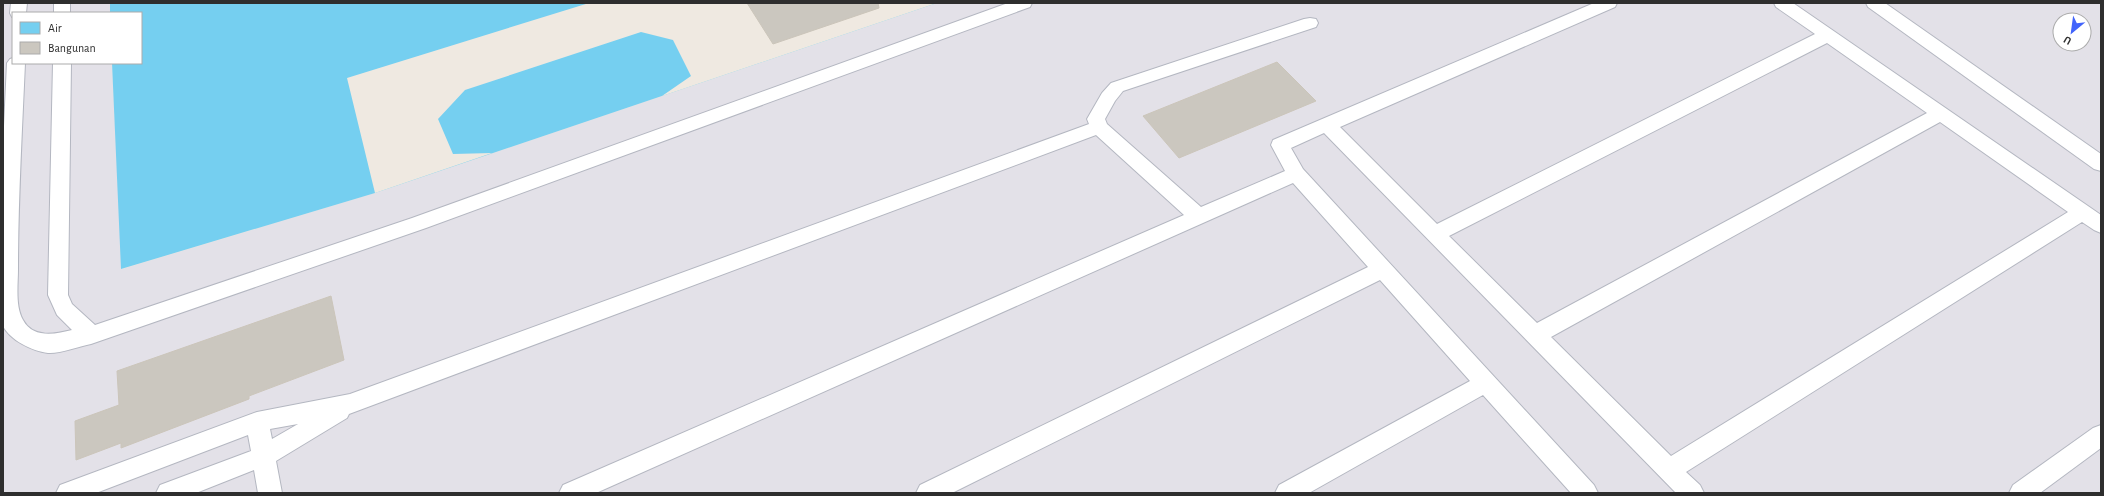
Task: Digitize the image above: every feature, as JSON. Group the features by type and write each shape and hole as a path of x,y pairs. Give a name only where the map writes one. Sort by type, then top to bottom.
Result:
{"lane":[{"path":"16,64 8,245 8,307 14,326 27,337 48,344 91,335 419,223 1024,3"},
{"path":"1586,493 1296,174 1280,145 1609,3"},
{"path":"1782,3 2101,225"},
{"path":"1874,3 2101,164"},
{"path":"1199,217 1100,127 1096,119 1108,97 1118,87 1310,23"},
{"path":"1435,234 1828,35"},
{"path":"62,64 58,295 64,309 91,335"},
{"path":"1535,335 1941,113"},
{"path":"1327,125 1692,493"},
{"path":"68,493 257,422 350,404 1100,127"},
{"path":"571,493 1296,174"},
{"path":"1669,470 2083,212"},
{"path":"928,493 1383,269"},
{"path":"1287,493 1486,382"},
{"path":"168,493 264,456 350,404"},
{"path":"257,422 270,493"},
{"path":"2022,493 2101,435"}],"shaded area":[{"path":"3,3 110,3 110,12 12,12 12,64 112,64 122,269 375,193 937,3 2101,3 2101,493 3,493"}],"water":[{"path":"110,3 937,3 375,193 121,269 112,64 142,64 142,12 110,12"}],"pier":[{"path":"589,3 937,3 662,96 691,76 673,40 641,32 465,90 438,119 453,154 492,153 375,193 347,78"}],"building":[{"path":"747,3 878,3 879,8 773,44"},
{"path":"1277,62 1316,101 1179,158 1143,116"},
{"path":"331,296 344,360 249,396 249,399 121,448 121,443 76,460 75,421 119,405 117,371"}]}
